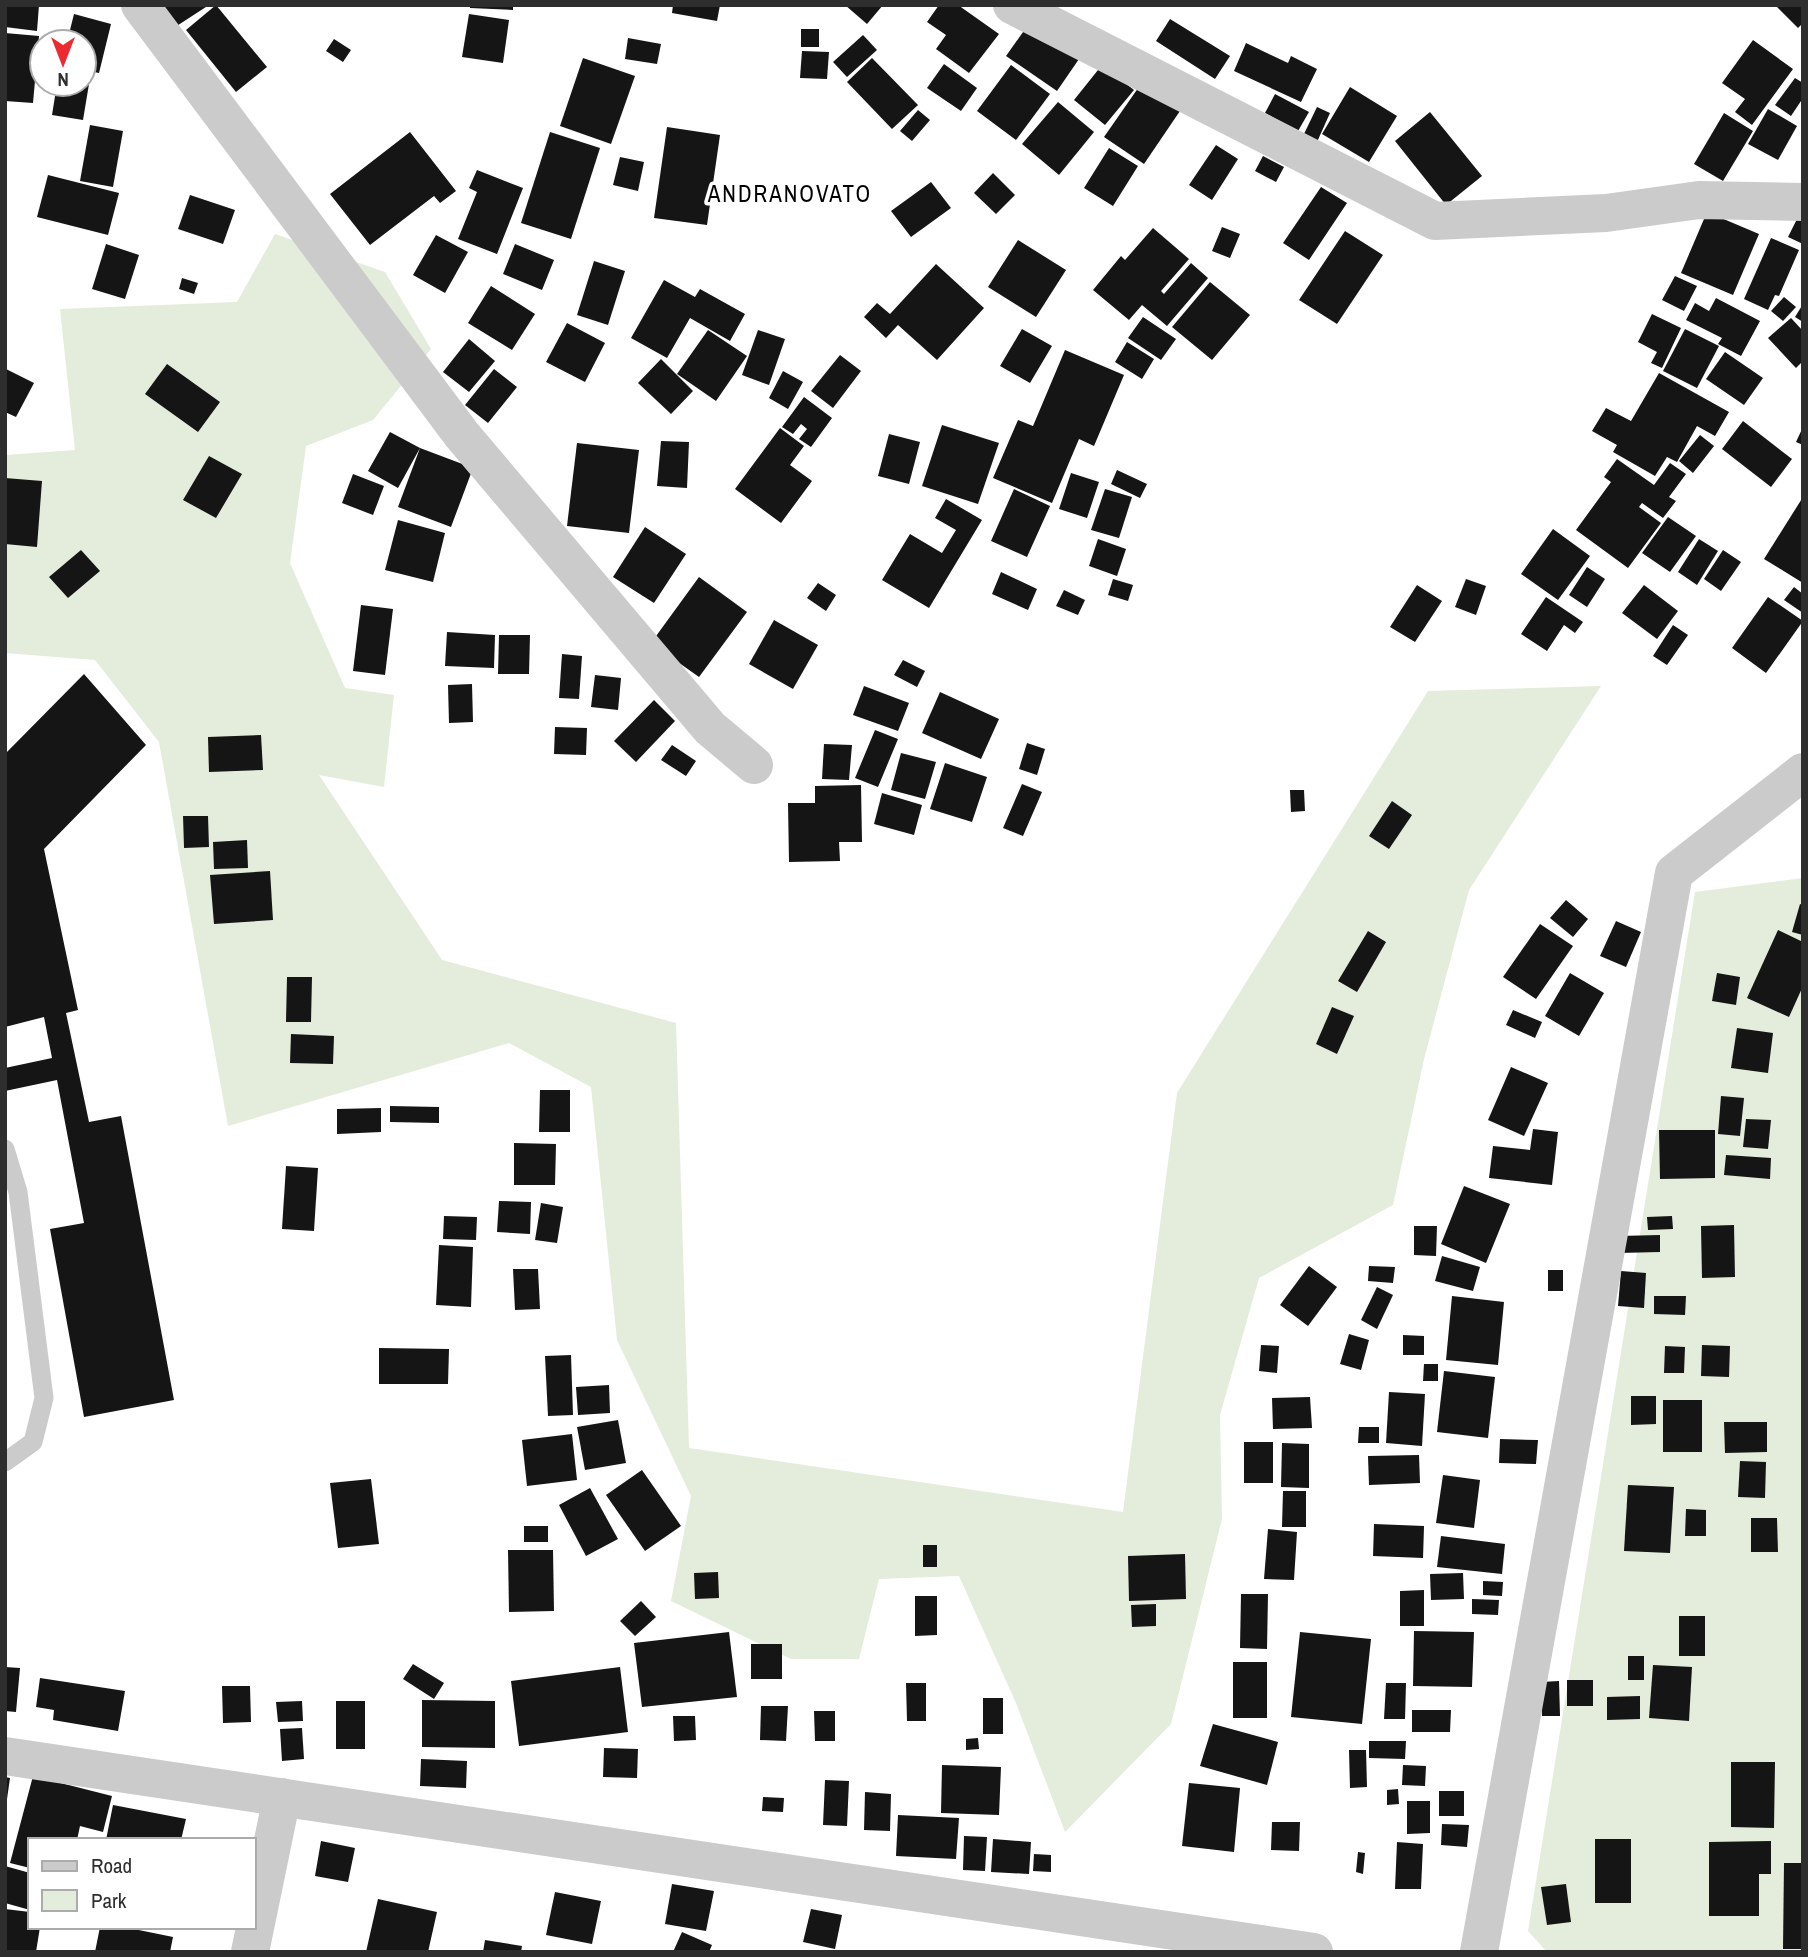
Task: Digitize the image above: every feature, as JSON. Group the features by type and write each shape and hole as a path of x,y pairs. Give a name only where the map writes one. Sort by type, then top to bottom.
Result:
{"street":[{"path":"140,5 462,435 710,729 754,765"},
{"path":"1012,5 1435,221 1606,213 1699,200 1803,202"},
{"path":"1479,1952 1674,873 1803,772"},
{"path":"5,1756 1314,1952"},
{"path":"256,1923 282,1797"},
{"path":"250,1952 255,1929"}],"lane":[{"path":"5,1149 18,1192 44,1398 33,1442 5,1462"}],"green space":[{"path":"275,234 385,272 431,349 373,420 306,446 290,563 345,688 394,695 384,787 319,775 442,960 676,1023 689,1448 1123,1512 1177,1093 1428,691 1601,686 1469,890 1424,1059 1393,1205 1259,1278 1220,1415 1222,1519 1171,1724 1065,1832 1016,1703 959,1576 879,1579 859,1659 791,1659 671,1601 691,1496 617,1340 591,1087 509,1043 228,1126 159,742 95,660 5,653 5,455 75,450 60,309 237,302"},
{"path":"1803,878 1803,1952 1547,1952 1528,1931 1695,892"}],"building":[{"path":"5,5 39,5 37,28 28,30 5,27"},
{"path":"152,5 209,5 169,31"},
{"path":"216,5 267,67 236,92 186,30"},
{"path":"470,5 513,5 513,10 470,8"},
{"path":"673,5 720,5 717,21 672,13"},
{"path":"845,5 883,5 867,24"},
{"path":"939,5 958,5 999,34 969,73 936,49 946,35 927,22"},
{"path":"1778,5 1803,5 1803,23 1798,28"},
{"path":"74,14 111,24 99,73 98,28 70,28"},
{"path":"469,14 509,20 503,63 462,57"},
{"path":"1170,19 1230,56 1215,79 1156,41"},
{"path":"1028,25 1079,59 1057,91 1006,56"},
{"path":"801,29 819,29 819,47 801,47"},
{"path":"5,33 28,35 28,98 33,98 33,103 5,101"},
{"path":"863,35 877,50 847,77 833,62"},
{"path":"628,38 661,44 657,64 625,59"},
{"path":"334,39 351,50 343,62 326,51"},
{"path":"1753,40 1793,69 1752,125 1735,112 1745,99 1722,83"},
{"path":"1246,43 1288,63 1291,56 1317,69 1301,102 1234,71"},
{"path":"802,51 829,52 827,79 800,78"},
{"path":"583,58 635,76 611,144 560,126"},
{"path":"872,58 918,105 892,129 847,82"},
{"path":"944,64 977,88 961,111 927,88"},
{"path":"1011,65 1050,94 1016,140 977,111"},
{"path":"1102,65 1134,90 1105,125 1074,100"},
{"path":"1795,78 1803,83 1803,98 1791,116 1775,105"},
{"path":"1143,81 1182,108 1144,164 1104,137"},
{"path":"1350,87 1397,116 1369,162 1322,134"},
{"path":"1275,94 1309,112 1298,131 1265,113"},
{"path":"55,98 87,98 83,120 52,115"},
{"path":"1058,102 1094,132 1059,175 1022,144"},
{"path":"1317,107 1330,113 1317,142 1303,136"},
{"path":"1768,109 1797,126 1778,160 1748,144"},
{"path":"918,110 930,120 912,141 900,131"},
{"path":"1430,112 1482,176 1446,205 1395,141"},
{"path":"1724,113 1753,131 1723,181 1694,164"},
{"path":"90,125 123,131 113,187 80,181"},
{"path":"667,127 720,135 707,225 654,218"},
{"path":"410,132 456,191 440,203 434,196 370,245 330,194"},
{"path":"550,132 600,148 571,239 521,223"},
{"path":"1216,145 1238,159 1212,200 1189,185"},
{"path":"1109,148 1138,166 1113,206 1084,188"},
{"path":"1263,156 1284,167 1276,182 1255,171"},
{"path":"620,157 644,162 638,191 613,185"},
{"path":"477,170 523,188 497,254 458,239 477,192 469,188"},
{"path":"993,173 1015,195 996,214 974,193"},
{"path":"48,175 119,193 108,235 37,217"},
{"path":"931,182 951,208 911,237 891,211"},
{"path":"1321,187 1347,203 1309,260 1283,243"},
{"path":"190,195 235,210 223,244 178,229"},
{"path":"1707,212 1759,234 1733,295 1681,273"},
{"path":"1800,213 1803,215 1803,244 1788,237"},
{"path":"1222,227 1240,234 1230,258 1212,251"},
{"path":"1153,228 1189,259 1161,291 1164,294 1191,263 1208,278 1167,326 1142,305 1129,320 1093,290 1121,256 1125,260"},
{"path":"1345,231 1383,255 1337,324 1299,300"},
{"path":"436,235 468,252 445,293 413,275"},
{"path":"1771,238 1799,250 1779,296 1775,295 1768,310 1744,299"},
{"path":"1018,240 1066,270 1036,317 988,287"},
{"path":"106,244 139,255 125,299 92,289"},
{"path":"515,244 554,260 542,290 503,274"},
{"path":"594,261 625,271 608,325 577,315"},
{"path":"936,264 984,308 937,360 898,325 886,338 864,317 877,303 890,314"},
{"path":"1675,276 1697,286 1684,311 1662,300"},
{"path":"182,278 198,283 194,294 179,289"},
{"path":"664,280 695,297 700,289 745,314 730,341 690,318 667,358 631,338"},
{"path":"1210,282 1250,315 1212,360 1172,327"},
{"path":"491,286 535,314 512,350 468,323"},
{"path":"1784,297 1796,307 1783,321 1771,311"},
{"path":"1716,298 1760,321 1741,356 1718,344 1722,338 1686,320 1695,303 1709,311"},
{"path":"1803,304 1803,322 1795,317"},
{"path":"1652,314 1681,328 1662,368 1651,363 1657,352 1638,342"},
{"path":"1143,317 1176,339 1161,360 1128,338"},
{"path":"1791,318 1803,331 1803,361 1796,368 1768,338"},
{"path":"567,323 605,343 585,382 546,362"},
{"path":"1022,329 1052,346 1030,383 1000,366"},
{"path":"1685,329 1719,346 1697,388 1663,371"},
{"path":"708,330 747,356 716,401 677,374"},
{"path":"758,330 785,339 769,385 742,375"},
{"path":"469,339 495,361 469,392 443,372"},
{"path":"1127,342 1154,359 1142,379 1115,362"},
{"path":"1065,350 1124,375 1094,446 1079,439 1052,503 993,478 1018,420 1033,426"},
{"path":"1725,352 1763,378 1744,405 1706,379"},
{"path":"840,355 861,371 833,408 811,391"},
{"path":"661,359 693,391 671,414 638,383"},
{"path":"167,364 220,402 198,432 145,394"},
{"path":"6,369 34,383 16,417 5,412"},
{"path":"494,369 517,387 488,423 465,405"},
{"path":"783,371 803,382 788,409 769,398"},
{"path":"1659,373 1729,412 1715,436 1697,426 1677,462 1667,457 1655,476 1613,452 1617,445 1592,431 1606,408 1631,421"},
{"path":"804,397 832,418 811,447 799,439 807,429 801,424 793,434 782,427"},
{"path":"1743,421 1792,459 1771,487 1722,449"},
{"path":"942,425 999,443 978,504 922,486"},
{"path":"1803,427 1803,445 1796,442"},
{"path":"780,428 804,446 790,465 812,481 781,523 735,489"},
{"path":"390,432 420,448 398,488 368,471"},
{"path":"889,434 920,442 909,484 878,476"},
{"path":"1700,435 1714,446 1693,473 1679,461"},
{"path":"661,441 689,442 687,488 657,486"},
{"path":"577,443 639,450 629,533 567,526"},
{"path":"420,448 473,468 451,527 398,507"},
{"path":"209,456 242,474 216,518 183,500"},
{"path":"1617,459 1654,485 1670,463 1686,474 1669,497 1676,501 1663,518 1642,503 1639,507 1661,523 1628,568 1576,530 1611,482 1604,477"},
{"path":"1117,470 1147,484 1140,498 1111,484"},
{"path":"1071,473 1099,482 1087,518 1059,509"},
{"path":"353,474 384,486 373,515 342,503"},
{"path":"5,478 42,481 37,547 5,544"},
{"path":"1014,489 1050,506 1027,557 991,541"},
{"path":"1105,489 1132,497 1119,538 1091,530"},
{"path":"1803,497 1803,583 1764,559"},
{"path":"946,499 982,520 929,608 882,580 910,534 942,553 956,530 935,518"},
{"path":"1668,517 1696,536 1670,572 1642,553"},
{"path":"398,520 445,533 433,582 385,570"},
{"path":"645,527 686,554 654,603 613,577"},
{"path":"1553,529 1590,556 1558,600 1521,574"},
{"path":"1098,539 1126,549 1117,576 1089,566"},
{"path":"1699,539 1718,551 1697,585 1678,572"},
{"path":"81,550 100,571 68,598 49,577"},
{"path":"1723,550 1741,562 1721,591 1704,579"},
{"path":"1587,567 1605,579 1587,607 1569,595"},
{"path":"1001,572 1037,589 1028,610 992,594"},
{"path":"699,577 747,612 699,677 651,643"},
{"path":"1113,579 1133,585 1128,601 1108,595"},
{"path":"1466,579 1486,586 1476,615 1455,607"},
{"path":"818,583 836,595 826,611 807,598"},
{"path":"1417,585 1442,601 1415,642 1390,627"},
{"path":"1644,585 1678,611 1657,639 1622,613"},
{"path":"1794,587 1803,594 1803,613 1784,600"},
{"path":"1064,590 1085,600 1078,615 1056,606"},
{"path":"1546,597 1583,622 1575,633 1564,625 1547,651 1521,634"},
{"path":"1768,597 1803,621 1766,673 1732,648"},
{"path":"361,605 393,609 385,675 353,671"},
{"path":"774,620 818,645 793,689 749,664"},
{"path":"1673,625 1688,635 1667,665 1653,656"},
{"path":"447,632 495,635 494,668 445,666"},
{"path":"499,635 530,635 529,674 498,674"},
{"path":"562,654 582,656 579,699 559,698"},
{"path":"903,660 925,671 917,687 894,675"},
{"path":"84,674 146,745 44,849 78,1010 66,1013 89,1122 121,1116 174,1400 84,1417 50,1229 84,1223 57,1080 5,1091 5,1068 52,1058 44,1017 5,1027 5,754"},
{"path":"595,675 621,678 618,710 591,707"},
{"path":"472,684 473,722 449,723 448,685"},
{"path":"864,686 909,703 898,731 853,715"},
{"path":"940,692 999,719 981,759 922,733"},
{"path":"654,700 675,721 636,762 614,741"},
{"path":"555,727 587,728 586,755 554,754"},
{"path":"875,730 898,739 878,787 855,778"},
{"path":"261,735 263,770 209,772 208,737"},
{"path":"1027,743 1045,749 1037,775 1019,769"},
{"path":"824,744 852,745 849,780 822,779"},
{"path":"672,745 696,761 686,776 661,760"},
{"path":"901,753 936,762 925,799 891,790"},
{"path":"945,763 987,777 972,822 930,809"},
{"path":"1022,784 1042,792 1023,836 1003,828"},
{"path":"861,785 862,842 839,842 840,861 789,862 788,803 815,803 815,786"},
{"path":"1290,790 1304,790 1305,811 1291,812"},
{"path":"882,793 922,805 914,835 874,824"},
{"path":"1392,801 1412,815 1389,849 1369,836"},
{"path":"183,816 208,816 209,847 184,848"},
{"path":"247,840 248,868 214,869 213,842"},
{"path":"270,871 273,920 214,924 210,875"},
{"path":"1566,900 1588,919 1573,937 1550,918"},
{"path":"1800,904 1803,905 1803,935 1792,932"},
{"path":"1616,921 1641,932 1626,967 1600,956"},
{"path":"1540,924 1573,946 1536,999 1503,977"},
{"path":"1778,930 1803,942 1803,986 1789,1017 1747,998"},
{"path":"1368,931 1386,942 1357,992 1338,981"},
{"path":"1570,973 1604,993 1579,1036 1545,1016"},
{"path":"1717,973 1740,977 1736,1005 1712,1001"},
{"path":"287,977 312,977 311,1022 286,1022"},
{"path":"1332,1007 1354,1016 1337,1054 1316,1044"},
{"path":"1513,1010 1542,1022 1535,1038 1506,1025"},
{"path":"1737,1028 1773,1033 1768,1073 1731,1068"},
{"path":"291,1034 334,1036 333,1064 290,1063"},
{"path":"1511,1067 1548,1083 1524,1136 1488,1120"},
{"path":"540,1090 570,1090 570,1132 539,1132"},
{"path":"1721,1096 1744,1098 1740,1136 1718,1134"},
{"path":"390,1106 439,1107 439,1123 390,1122"},
{"path":"381,1108 381,1132 337,1134 337,1109"},
{"path":"1746,1119 1771,1120 1768,1149 1743,1147"},
{"path":"1533,1129 1558,1132 1552,1185 1489,1178 1493,1146 1530,1150"},
{"path":"1659,1130 1715,1130 1715,1178 1660,1179"},
{"path":"514,1143 556,1144 555,1185 514,1185"},
{"path":"1726,1155 1771,1158 1770,1179 1724,1175"},
{"path":"286,1166 318,1168 314,1231 282,1229"},
{"path":"1464,1186 1510,1204 1486,1263 1441,1244"},
{"path":"499,1201 531,1202 530,1234 497,1232"},
{"path":"541,1203 563,1207 557,1243 535,1240"},
{"path":"444,1216 477,1217 476,1240 443,1239"},
{"path":"1672,1216 1673,1229 1648,1230 1647,1217"},
{"path":"1734,1225 1735,1277 1702,1278 1701,1226"},
{"path":"1414,1226 1437,1226 1436,1256 1414,1255"},
{"path":"1660,1235 1660,1252 1618,1253 1618,1236"},
{"path":"439,1245 473,1247 471,1307 436,1305"},
{"path":"1442,1256 1480,1267 1473,1291 1435,1281"},
{"path":"1309,1266 1337,1287 1308,1326 1280,1305"},
{"path":"1369,1266 1395,1267 1393,1283 1368,1281"},
{"path":"513,1269 538,1269 540,1309 515,1310"},
{"path":"1548,1270 1563,1270 1563,1291 1548,1291"},
{"path":"1621,1271 1646,1273 1644,1308 1618,1306"},
{"path":"1377,1287 1393,1295 1377,1329 1361,1320"},
{"path":"1452,1296 1504,1302 1498,1365 1446,1360"},
{"path":"1654,1296 1686,1296 1685,1315 1654,1314"},
{"path":"1349,1334 1369,1340 1361,1370 1340,1364"},
{"path":"1403,1335 1424,1336 1424,1355 1403,1355"},
{"path":"1261,1345 1279,1346 1277,1373 1259,1371"},
{"path":"1702,1345 1730,1346 1729,1377 1701,1376"},
{"path":"1665,1346 1685,1347 1684,1373 1664,1373"},
{"path":"379,1348 449,1349 448,1384 379,1384"},
{"path":"571,1355 573,1415 548,1416 545,1356"},
{"path":"1424,1364 1438,1364 1438,1381 1423,1381"},
{"path":"1444,1371 1495,1377 1488,1438 1437,1432"},
{"path":"609,1385 610,1413 578,1415 576,1387"},
{"path":"1389,1392 1425,1394 1422,1446 1386,1443"},
{"path":"1631,1396 1656,1396 1656,1424 1631,1425"},
{"path":"1310,1397 1312,1428 1273,1429 1272,1398"},
{"path":"1663,1400 1702,1400 1702,1452 1663,1452"},
{"path":"618,1420 626,1463 585,1470 577,1427"},
{"path":"1724,1422 1767,1422 1767,1452 1725,1453"},
{"path":"1359,1427 1379,1427 1379,1443 1358,1443"},
{"path":"572,1434 577,1480 527,1486 522,1440"},
{"path":"1500,1439 1538,1440 1536,1464 1499,1463"},
{"path":"1244,1442 1273,1442 1273,1483 1244,1483"},
{"path":"1282,1443 1309,1444 1309,1488 1281,1487"},
{"path":"1419,1455 1420,1483 1369,1485 1368,1456"},
{"path":"1740,1461 1766,1462 1765,1498 1738,1497"},
{"path":"642,1470 681,1526 645,1551 606,1495"},
{"path":"1443,1475 1480,1480 1474,1528 1436,1523"},
{"path":"371,1479 379,1544 338,1548 330,1483"},
{"path":"1628,1485 1674,1487 1670,1553 1624,1551"},
{"path":"590,1488 618,1539 586,1556 559,1505"},
{"path":"1283,1491 1306,1491 1306,1527 1282,1527"},
{"path":"1686,1509 1706,1510 1706,1536 1685,1536"},
{"path":"1751,1518 1777,1518 1778,1552 1751,1552"},
{"path":"1374,1524 1424,1526 1423,1558 1373,1556"},
{"path":"524,1526 548,1526 548,1542 524,1542"},
{"path":"1268,1529 1297,1532 1294,1580 1264,1579"},
{"path":"1441,1536 1505,1544 1502,1574 1437,1567"},
{"path":"923,1545 937,1545 937,1567 923,1567"},
{"path":"508,1550 553,1550 554,1611 509,1612"},
{"path":"1185,1554 1186,1599 1129,1601 1128,1556"},
{"path":"718,1572 719,1598 695,1599 694,1573"},
{"path":"1463,1573 1464,1599 1431,1600 1430,1574"},
{"path":"1483,1581 1503,1582 1502,1596 1483,1595"},
{"path":"1424,1590 1424,1626 1400,1626 1400,1591"},
{"path":"1241,1594 1268,1594 1267,1649 1240,1648"},
{"path":"915,1596 937,1596 937,1635 915,1636"},
{"path":"1472,1599 1499,1600 1498,1615 1472,1614"},
{"path":"641,1601 656,1617 635,1636 620,1621"},
{"path":"1156,1604 1156,1626 1132,1627 1131,1605"},
{"path":"1679,1616 1705,1616 1705,1656 1679,1656"},
{"path":"1414,1631 1474,1632 1472,1687 1413,1686"},
{"path":"729,1632 737,1697 642,1707 634,1643"},
{"path":"1300,1632 1371,1639 1362,1724 1291,1717"},
{"path":"751,1644 782,1644 782,1679 751,1679"},
{"path":"1628,1656 1644,1656 1644,1680 1628,1680"},
{"path":"1233,1662 1267,1662 1267,1718 1233,1718"},
{"path":"413,1664 444,1683 434,1699 403,1679"},
{"path":"1653,1665 1692,1667 1689,1721 1649,1718"},
{"path":"5,1667 20,1668 16,1712 5,1711"},
{"path":"620,1667 628,1732 519,1746 511,1681"},
{"path":"40,1678 125,1691 118,1731 53,1720 54,1710 36,1707"},
{"path":"1567,1680 1593,1680 1593,1706 1567,1706"},
{"path":"1559,1681 1560,1716 1542,1716 1541,1682"},
{"path":"906,1683 926,1683 926,1721 907,1721"},
{"path":"1386,1683 1406,1683 1405,1719 1384,1719"},
{"path":"222,1686 250,1686 251,1722 223,1723"},
{"path":"1640,1696 1640,1719 1607,1720 1607,1697"},
{"path":"983,1698 1003,1698 1003,1734 983,1734"},
{"path":"422,1700 495,1701 495,1748 422,1747"},
{"path":"302,1701 303,1721 278,1722 276,1702"},
{"path":"336,1701 365,1701 365,1749 336,1749"},
{"path":"761,1706 788,1706 786,1741 760,1740"},
{"path":"1412,1710 1451,1710 1450,1732 1412,1732"},
{"path":"814,1711 835,1711 835,1741 815,1741"},
{"path":"673,1716 695,1716 696,1740 674,1741"},
{"path":"1213,1724 1278,1742 1267,1785 1200,1766"},
{"path":"302,1728 304,1759 282,1761 280,1729"},
{"path":"978,1738 979,1749 966,1750 966,1739"},
{"path":"1369,1741 1406,1741 1405,1759 1369,1758"},
{"path":"604,1748 638,1749 637,1778 603,1777"},
{"path":"1349,1750 1366,1750 1367,1787 1350,1788"},
{"path":"421,1759 467,1761 466,1788 420,1786"},
{"path":"1731,1762 1775,1762 1774,1828 1731,1827"},
{"path":"942,1765 1001,1767 999,1815 941,1813"},
{"path":"1403,1765 1426,1766 1425,1786 1402,1785"},
{"path":"33,1776 112,1796 103,1832 80,1826 77,1838 28,1838 28,1868 10,1863"},
{"path":"5,1777 10,1778 7,1799 5,1799"},
{"path":"825,1780 849,1781 847,1826 823,1825"},
{"path":"1189,1783 1240,1788 1234,1852 1182,1846"},
{"path":"1398,1789 1399,1804 1387,1805 1387,1790"},
{"path":"1439,1791 1464,1791 1464,1816 1439,1816"},
{"path":"865,1792 891,1794 890,1831 864,1830"},
{"path":"763,1797 784,1798 783,1812 762,1811"},
{"path":"1407,1801 1430,1801 1430,1833 1407,1834"},
{"path":"113,1805 186,1819 181,1838 106,1838"},
{"path":"898,1815 959,1818 956,1859 896,1856"},
{"path":"1272,1822 1300,1822 1299,1851 1271,1850"},
{"path":"1442,1824 1469,1825 1467,1847 1441,1845"},
{"path":"964,1836 987,1837 985,1871 963,1870"},
{"path":"993,1839 1031,1842 1029,1874 991,1872"},
{"path":"1595,1839 1631,1839 1631,1903 1595,1903"},
{"path":"321,1841 355,1848 348,1882 315,1876"},
{"path":"1771,1841 1771,1874 1759,1874 1759,1916 1709,1916 1709,1842"},
{"path":"1397,1842 1423,1844 1421,1889 1395,1889"},
{"path":"1358,1852 1365,1853 1363,1874 1356,1872"},
{"path":"1034,1854 1051,1855 1051,1872 1033,1871"},
{"path":"1784,1863 1803,1863 1803,1949 1783,1949"},
{"path":"5,1866 28,1872 28,1909 5,1903"},
{"path":"672,1884 714,1891 706,1931 665,1924"},
{"path":"1566,1884 1571,1922 1547,1925 1541,1887"},
{"path":"555,1892 601,1901 592,1944 546,1935"},
{"path":"378,1899 437,1912 428,1952 366,1952"},
{"path":"5,1909 28,1912 28,1929 40,1929 36,1952 5,1950"},
{"path":"811,1909 842,1915 835,1949 803,1942"},
{"path":"100,1929 134,1929 173,1937 170,1952 95,1952"},
{"path":"682,1932 712,1945 709,1952 673,1952"},
{"path":"485,1940 522,1946 521,1952 483,1952"}],"district":[{"name":"ANDRANOVATO","path":"790,194"}]}
